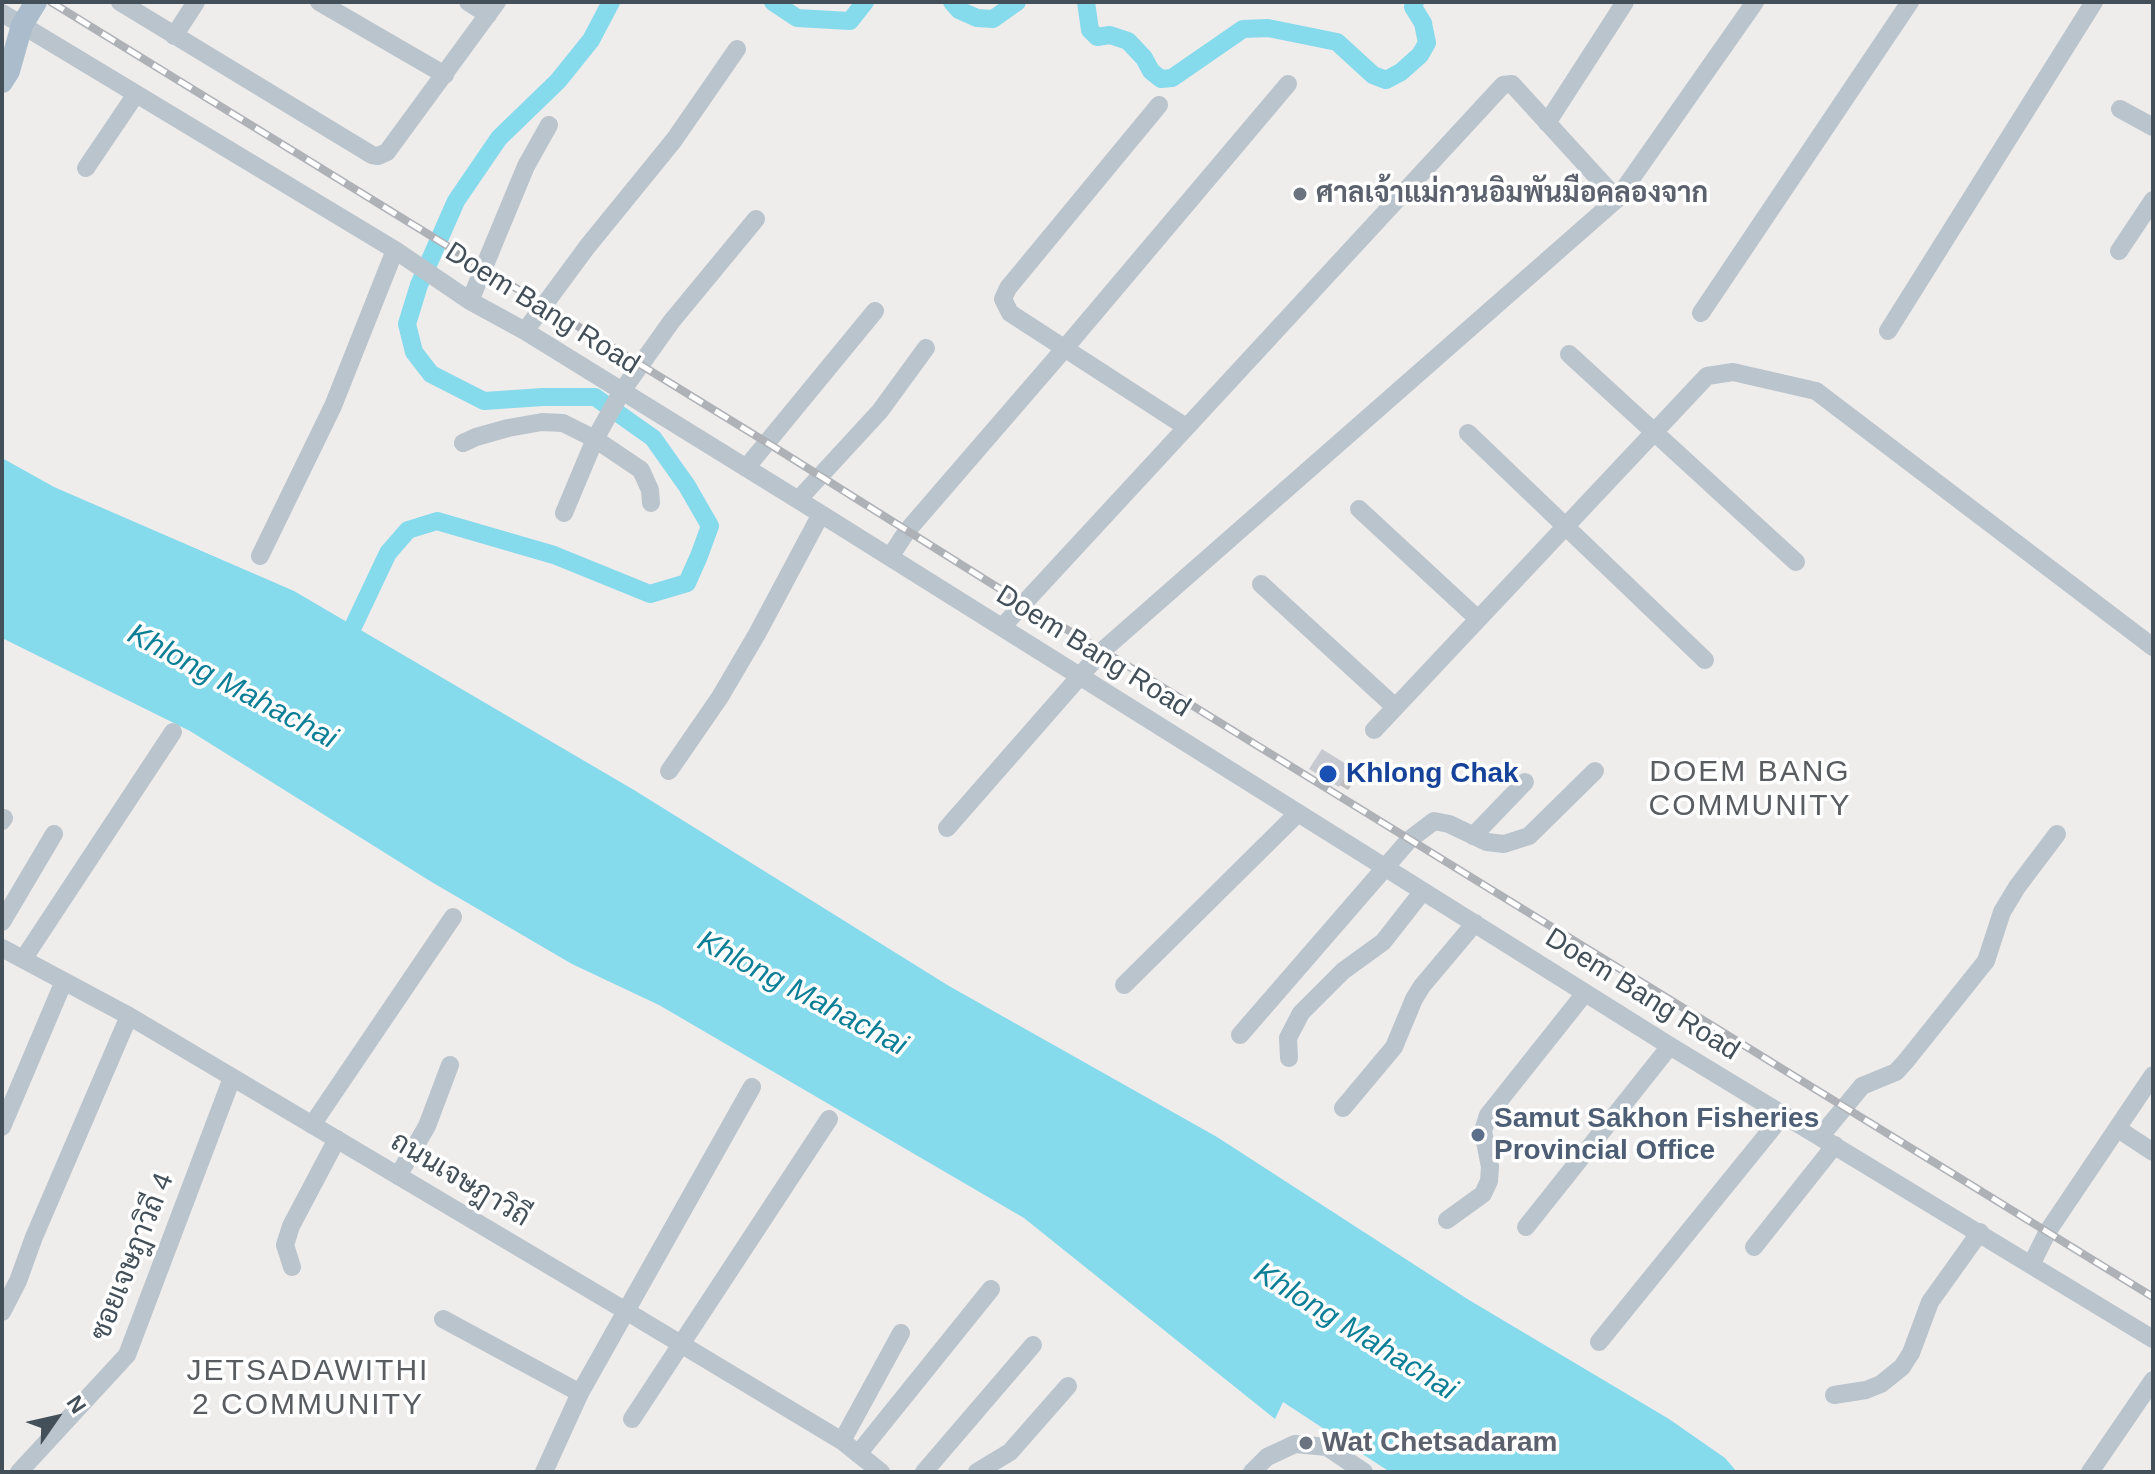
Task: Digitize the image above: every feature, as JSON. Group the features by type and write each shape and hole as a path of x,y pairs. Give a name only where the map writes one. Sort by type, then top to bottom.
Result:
{"main road":[{"path":"2,82 9,71 22,25 36,2"},
{"path":"2,43 22,25"}],"street":[{"path":"120,2 372,155 387,152 493,8 468,2"},
{"path":"174,36 196,2"},
{"path":"319,2 445,75"},
{"path":"1547,123 1625,2"},
{"path":"947,828 1102,651 1617,199 1755,2"},
{"path":"1701,313 1910,2"},
{"path":"1888,331 2094,2"},
{"name":"Doem Bang Road","path":"2,13 396,251 470,301 525,331 821,514 1670,1046 2153,1339"},
{"path":"525,331 587,247 674,140 737,49"},
{"path":"890,557 907,531 1288,84"},
{"path":"1002,627 1503,85 1512,84 1617,199"},
{"path":"86,168 136,94"},
{"path":"1159,105 1004,295 1004,304 1010,313 1186,427"},
{"path":"2120,109 2153,127"},
{"path":"470,301 526,166 549,125"},
{"path":"2119,251 2153,200"},
{"path":"564,513 596,438 622,392 671,322 756,219"},
{"path":"260,556 333,406 396,251"},
{"path":"746,468 875,311"},
{"path":"798,500 880,411 926,348"},
{"path":"1569,354 1796,562"},
{"path":"1374,730 1707,376 1733,372 1816,391 2153,647"},
{"path":"463,443 486,434 542,422 563,423 596,438 641,470 650,490 651,503"},
{"path":"1468,433 1705,660"},
{"path":"1359,509 1478,619"},
{"path":"669,771 720,697 821,514"},
{"path":"1261,584 1395,707"},
{"path":"24,958 173,732"},
{"path":"1240,1035 1409,840 1434,821 1449,824 1487,842 1504,844 1529,836 1595,771"},
{"path":"1473,836 1525,782"},
{"path":"1124,985 1298,813"},
{"path":"2,922 54,834"},
{"path":"1754,1247 1828,1141 1862,1086 1896,1072 1986,961 2002,912 2057,834"},
{"path":"1289,1058 1288,1038 1301,1013 1343,971 1383,942 1423,891"},
{"path":"312,1125 453,917"},
{"path":"1343,1108 1394,1047 1422,986 1475,923"},
{"name":"ถนนเจษฎาวิถี","path":"2,948 129,1016 626,1311 842,1441 881,1472"},
{"path":"2,1127 64,981"},
{"path":"1447,1220 1483,1194 1489,1181 1490,1167 1483,1131 1488,1115 1585,993"},
{"path":"2,1312 18,1281 129,1016"},
{"path":"1526,1227 1670,1046"},
{"path":"398,1176 427,1126 450,1065"},
{"path":"2032,1263 2048,1231 2153,1075"},
{"name":"ซอยเจษฎาวิถี 4","path":"19,1472 127,1355 158,1281 232,1078"},
{"path":"544,1472 580,1393 752,1087"},
{"path":"1599,1342 1783,1115"},
{"path":"632,1419 829,1119"},
{"path":"2118,1129 2153,1152"},
{"path":"292,1267 285,1245 291,1226 337,1139"},
{"path":"1834,1395 1866,1390 1881,1384 1902,1367 1911,1353 1930,1302 1980,1232"},
{"path":"858,1454 991,1289"},
{"path":"443,1319 580,1393"},
{"path":"842,1441 901,1333"},
{"path":"924,1472 1033,1345"},
{"path":"2090,1472 2153,1380"},
{"path":"977,1472 1010,1452 1068,1386"},
{"path":"1252,1472 1267,1457 1295,1444 1327,1447 1364,1472"}],"water":[{"name":"Khlong Mahachai","path":"2,458 54,487 294,591 634,790 949,986 1217,1137 1469,1300 1669,1419 1725,1458 1737,1472 1390,1472 1283,1402 1275,1419 1024,1218 659,1005 572,964 430,881 190,731 2,638"}],"building":[{"path":"1322,749 1351,767 1339,787 1309,769"}],"waterway":[{"path":"343,648 388,553 408,530 437,521 554,555 650,594 687,583 699,556 710,526 687,486 653,438 595,397 484,401 431,374 414,352 407,324 419,285 456,201 499,138 558,81 591,40 611,2"},
{"path":"773,2 797,18 850,21 865,2"},
{"path":"952,2 959,10 977,18 993,19 1017,2"},
{"path":"1086,2 1090,30 1097,37 1110,35 1128,41 1161,79 1172,78 1243,29 1268,28 1337,42 1373,75 1386,80 1401,72 1420,55 1427,43 1423,23 1413,7 1415,2"}],"railway":[{"path":"51,2 2153,1297"}],"place":[{"name":"ศาลเจ้าแม่กวนอิมพันมือคลองจาก","path":"1300,194"},
{"name":"Khlong Chak","path":"1328,774"},
{"name":"Samut Sakhon Fisheries Provincial Office","path":"1478,1135"},
{"name":"Wat Chetsadaram","path":"1306,1443"}],"district":[{"name":"DOEM BANG COMMUNITY","path":"1750,790"},
{"name":"JETSADAWITHI 2 COMMUNITY","path":"308,1389"}]}
